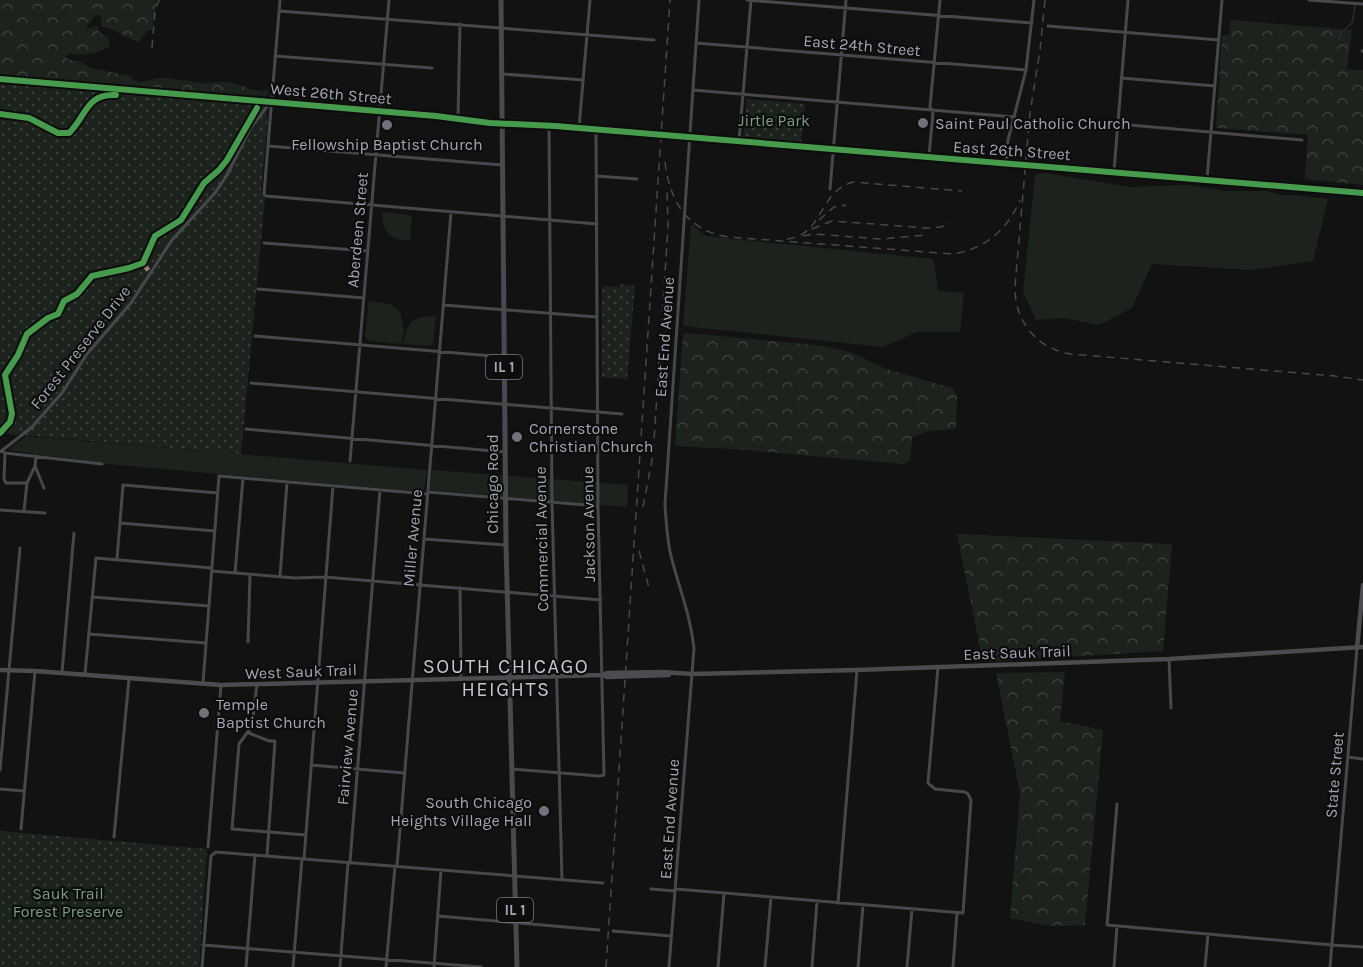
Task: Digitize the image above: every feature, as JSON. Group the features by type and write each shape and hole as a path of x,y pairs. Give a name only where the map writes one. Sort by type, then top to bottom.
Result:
{"main road":[{"name":"Chicago Road","path":"501,0 506,545 517,967"}],"street":[{"path":"280,0 264,194 597,224"},
{"name":"Aberdeen Street","path":"350,461 389,0"},
{"path":"579,128 590,0"},
{"name":"East End Avenue","path":"669,967 694,648 691,623 671,556 666,530 665,504 699,0"},
{"path":"740,141 749,0 1032,23"},
{"path":"830,189 846,0"},
{"path":"929,157 940,0"},
{"path":"1006,163 1008,140 1026,70 1034,0"},
{"path":"1114,171 1128,0"},
{"path":"1207,179 1222,0"},
{"path":"1309,0 1363,4"},
{"path":"279,10 654,40"},
{"path":"458,119 460,24"},
{"path":"1048,26 1219,40"},
{"name":"East 24th Street","path":"696,43 1026,70"},
{"path":"275,56 432,68"},
{"path":"501,74 583,80"},
{"path":"1121,78 1215,86"},
{"name":"West 26th Street","path":"0,79 380,111 502,124 549,125 660,134"},
{"path":"693,90 1015,117"},
{"name":"Forest Preserve Drive","path":"2,452 31,428 62,393 87,354 131,303 172,240 215,194 227,176 258,116 272,102"},
{"path":"1118,124 1302,140"},
{"name":"Commercial Avenue","path":"549,125 552,502 562,880"},
{"name":"Jackson Avenue","path":"558,773 604,775 602,600 598,506 596,129"},
{"name":"East 26th Street","path":"660,134 1363,193"},
{"path":"268,146 502,165"},
{"path":"596,176 637,179"},
{"name":"Miller Avenue","path":"386,967 451,212"},
{"path":"264,243 368,251"},
{"path":"258,289 364,298"},
{"path":"443,305 597,317"},
{"path":"255,336 504,357"},
{"path":"251,383 622,414"},
{"path":"246,429 505,452"},
{"path":"27,483 6,483 2,452 102,464"},
{"path":"24,511 27,483 35,466 36,456"},
{"path":"35,466 44,488"},
{"path":"203,684 219,476 598,506"},
{"path":"235,573 243,478"},
{"path":"280,577 287,482"},
{"path":"117,560 123,485 218,493"},
{"path":"293,967 306,835 333,486"},
{"name":"Fairview Avenue","path":"340,967 380,490"},
{"path":"0,510 45,513"},
{"path":"120,523 215,531"},
{"path":"62,673 74,533"},
{"path":"423,539 506,545"},
{"path":"0,770 20,548"},
{"path":"85,674 96,558 250,575 325,577 602,600"},
{"path":"248,642 250,575"},
{"name":"State Street","path":"1330,967 1360,647 1363,585"},
{"path":"460,588 461,678"},
{"path":"92,597 209,606"},
{"path":"89,634 206,643"},
{"name":"East Sauk Trail","path":"624,675 662,672 692,674 938,668 1169,659 1360,647"},
{"path":"1169,659 1171,708"},
{"path":"651,889 963,913 971,800 965,792 934,789 928,783 938,668"},
{"name":"West Sauk Trail","path":"0,670 85,674 221,686 602,675 607,673 624,675"},
{"path":"838,903 857,670"},
{"path":"21,829 35,671"},
{"path":"114,837 129,679"},
{"path":"257,684 254,718 249,733 239,744 232,829 306,835"},
{"path":"208,847 221,686"},
{"path":"249,733 275,741 267,856"},
{"path":"1348,757 1363,759"},
{"path":"311,765 404,773"},
{"path":"511,769 558,773"},
{"path":"0,789 24,791"},
{"path":"1118,804 1107,925 1363,947"},
{"path":"202,967 211,854 216,852 603,883"},
{"path":"246,967 255,855"},
{"path":"434,965 441,870"},
{"path":"718,967 724,893"},
{"path":"765,967 771,897"},
{"path":"812,967 817,901"},
{"path":"858,967 863,905"},
{"path":"907,967 912,909"},
{"path":"953,967 957,913"},
{"path":"438,916 599,930"},
{"path":"1114,967 1117,926"},
{"path":"613,931 672,936"},
{"path":"1205,967 1208,934"},
{"path":"203,945 482,967"}],"green space":[{"path":"0,0 157,0 152,30 147,31 139,42 102,27 99,15 95,16 86,28 97,26 99,32 109,39 109,46 85,54 70,53 65,57 91,68 130,76 136,82 159,78 199,83 229,82 254,90 268,90 268,94 262,98 0,76"},
{"path":"1231,20 1352,30 1347,69 1363,70 1363,185 1305,179 1308,135 1216,128 1222,35 1229,35"},
{"path":"0,81 264,103 268,118 261,192 265,198 241,454 0,433"},
{"name":"Jirtle Park","path":"747,99 805,104 801,142 743,137"},
{"path":"1045,173 1131,187 1188,185 1225,191 1266,191 1282,195 1328,199 1313,261 1252,270 1152,264 1132,308 1099,325 1064,318 1036,320 1023,292 1035,175"},
{"path":"382,212 409,215 412,218 410,241 397,239 388,234 382,219"},
{"path":"691,224 706,236 933,259 937,291 964,293 960,332 917,332 883,347 683,326"},
{"path":"621,284 635,286 627,379 602,377 602,289 604,286 620,287"},
{"path":"369,301 390,304 400,312 404,330 401,344 370,341 365,337"},
{"path":"436,316 433,344 430,346 403,344 412,321 421,317"},
{"path":"683,334 824,346 853,353 886,369 952,388 957,395 956,428 929,431 912,438 910,460 903,464 675,446"},
{"path":"26,436 427,470 424,491 421,492 107,464 8,450"},
{"path":"432,470 628,485 627,507 430,490"},
{"path":"957,534 1172,544 1163,651 983,662"},
{"path":"1065,672 1060,721 1103,730 1085,925 1049,926 1010,918 1020,793 996,673"},
{"name":"Sauk Trail Forest Preserve","path":"0,831 207,849 199,967 0,967"}],"waterway":[{"path":"1339,40 1341,33 1352,23 1355,6"}],"railway":[{"path":"152,48 155,11 159,0"},
{"path":"606,967 670,0"},
{"path":"1045,0 1030,113 1015,286 1019,311 1030,331 1048,346 1071,354 1363,380"},
{"path":"665,162 671,190 683,212 702,228 714,234 729,237 953,254 975,248 994,236 1009,220 1020,200"},
{"path":"787,239 799,236 808,230 833,195 841,187 853,182 962,191"},
{"path":"643,507 653,455 668,228 667,190"},
{"path":"819,220 834,207 846,205"},
{"path":"812,229 832,221 927,228 941,227 950,223"},
{"path":"803,236 814,234 881,239 925,235"},
{"path":"639,551 649,588"}],"marked path":[{"path":"143,263 150,273"}],"cycle path":[{"path":"0,79 436,116 490,123 555,126 1363,193"},
{"path":"0,114 29,118 58,133 69,133 92,102 106,95 116,95"},
{"path":"0,433 10,422 12,414 5,375 18,355 27,334 48,318 58,314 64,301 77,294 92,276 143,263 155,236 181,220 204,183 227,160 257,108"}],"place":[{"name":"Saint Paul Catholic Church","path":"923,123"},
{"name":"Fellowship Baptist Church","path":"387,125"},
{"name":"Cornerstone Christian Church","path":"517,437"},
{"name":"Temple Baptist Church","path":"204,713"},
{"name":"South Chicago Heights Village Hall","path":"544,811"}],"district":[{"name":"SOUTH CHICAGO HEIGHTS","path":"506,678"}]}
